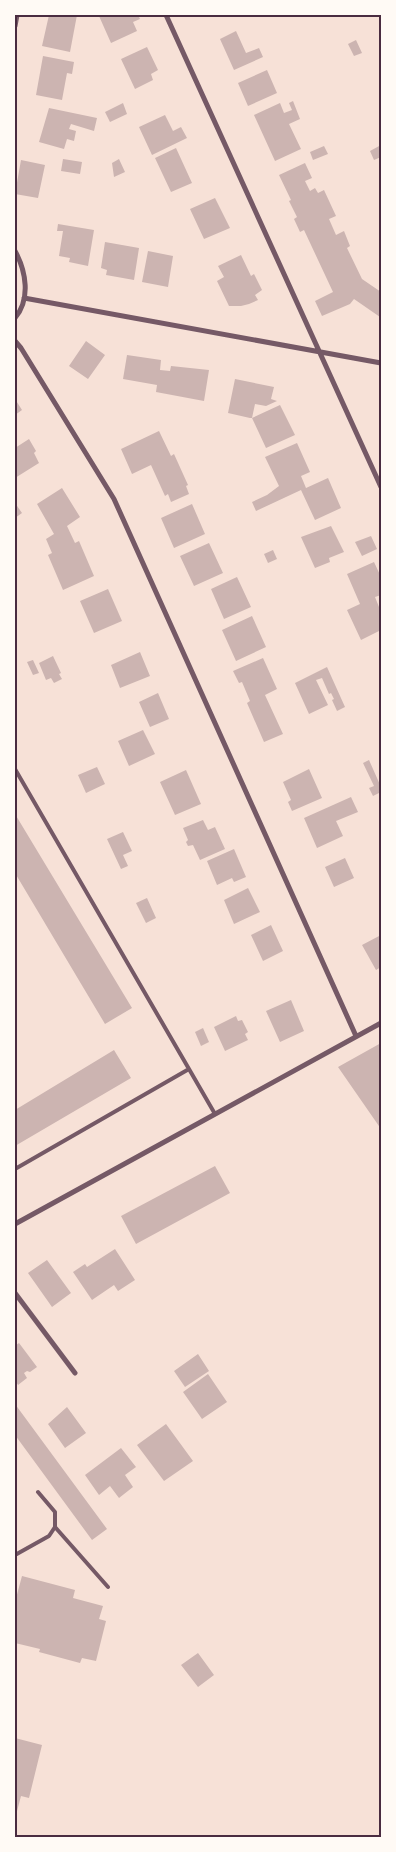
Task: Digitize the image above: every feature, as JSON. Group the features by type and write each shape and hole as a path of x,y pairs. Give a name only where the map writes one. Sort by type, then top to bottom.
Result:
{"street":[{"path":"15,26 17,15"},
{"path":"166,15 381,487"},
{"path":"15,250 23,266 26,281 24,298 15,318"},
{"path":"24,298 381,363"},
{"path":"15,341 114,499 356,1036"},
{"path":"15,1224 381,1023"},
{"path":"15,1293 75,1373"}],"lane":[{"path":"15,769 215,1114"},
{"path":"15,1169 189,1069"},
{"path":"15,1555 49,1536 55,1527 55,1512 38,1492"},
{"path":"55,1527 108,1587"}],"building":[{"path":"49,15 77,15 70,52 42,46"},
{"path":"138,15 140,19 133,22 137,31 111,43 99,16"},
{"path":"236,31 246,53 259,48 263,57 234,70 220,39"},
{"path":"356,40 362,53 354,56 348,44"},
{"path":"147,47 158,70 151,74 153,80 135,89 121,59"},
{"path":"43,56 74,62 72,74 67,73 62,100 36,95"},
{"path":"267,70 277,93 248,106 238,83"},
{"path":"293,101 300,119 289,124 301,149 275,161 254,115 280,103 284,113 292,110 289,103"},
{"path":"123,103 127,114 110,122 105,112"},
{"path":"49,108 97,118 94,131 71,124 69,129 76,131 74,141 67,139 64,149 39,142"},
{"path":"165,115 173,131 181,127 187,138 152,155 139,127"},
{"path":"381,145 381,157 374,160 370,151"},
{"path":"324,146 328,154 313,160 310,152"},
{"path":"176,148 192,183 171,192 155,158"},
{"path":"63,159 82,162 80,174 61,171"},
{"path":"119,159 125,172 114,177 112,163"},
{"path":"21,160 45,165 38,198 15,194"},
{"path":"305,163 312,178 305,181 310,191 315,188 318,193 324,190 336,216 329,219 336,235 344,231 350,246 347,248 362,279 381,292 380,317 354,299 350,304 322,316 315,301 333,292 304,230 300,232 294,219 297,217 279,175"},
{"path":"215,198 230,228 204,239 190,209"},
{"path":"58,224 94,230 88,266 69,262 70,258 59,256 63,231 57,231"},
{"path":"105,242 139,248 134,280 106,275 107,270 101,268"},
{"path":"148,251 173,256 168,287 142,282"},
{"path":"241,255 251,276 254,274 262,290 255,295 258,300 241,306 229,306 217,281 224,277 218,266"},
{"path":"86,341 105,355 88,379 69,366"},
{"path":"127,355 161,360 160,370 170,371 171,366 209,370 204,401 156,392 157,385 123,379"},
{"path":"235,379 274,387 271,399 277,401 266,406 255,404 252,418 228,413"},
{"path":"15,399 22,410 15,415"},
{"path":"280,405 295,435 266,448 252,418"},
{"path":"159,431 171,456 174,454 188,485 186,486 189,494 171,502 168,494 165,496 151,465 132,474 121,449"},
{"path":"29,439 36,451 34,453 39,463 15,478 15,448"},
{"path":"297,443 310,472 301,476 306,488 328,478 341,508 315,520 301,490 256,511 252,502 267,495 279,486 265,457"},
{"path":"62,488 80,517 67,526 75,543 79,541 94,576 63,590 48,555 52,553 46,539 54,534 37,504"},
{"path":"15,503 22,513 15,518"},
{"path":"192,504 205,534 174,548 161,518"},
{"path":"331,526 344,552 329,558 330,562 315,568 301,537"},
{"path":"371,536 377,549 362,556 355,542"},
{"path":"209,543 223,573 194,586 180,556"},
{"path":"273,550 277,559 268,563 264,554"},
{"path":"374,562 381,577 381,595 375,597 381,612 381,630 361,640 347,610 360,604 347,574"},
{"path":"237,577 251,607 224,619 211,589"},
{"path":"108,589 122,621 94,633 80,601"},
{"path":"252,616 266,647 236,661 222,630"},
{"path":"140,652 150,676 120,688 111,665"},
{"path":"53,656 62,679 54,683 51,678 46,680 39,663"},
{"path":"263,658 277,689 265,695 283,734 264,742 247,703 250,701 242,682 239,683 233,671"},
{"path":"33,660 39,673 33,675 27,662"},
{"path":"327,667 345,707 337,711 332,700 334,699 331,693 329,694 322,678 316,680 328,705 309,714 295,683"},
{"path":"158,693 169,719 150,727 139,702"},
{"path":"143,730 155,754 129,766 118,741"},
{"path":"369,760 381,787 381,792 373,796 369,788 374,786 363,763"},
{"path":"97,767 105,784 86,793 78,775"},
{"path":"309,769 322,798 292,811 288,802 291,800 283,782"},
{"path":"186,770 201,804 175,815 160,782"},
{"path":"351,797 358,812 336,821 343,836 317,848 304,818"},
{"path":"15,814 132,1008 105,1024 15,873"},
{"path":"203,820 208,830 215,827 225,849 200,860 193,845 188,846 186,842 188,840 183,828"},
{"path":"123,832 132,851 123,855 128,866 121,869 107,839"},
{"path":"234,849 246,877 234,882 232,878 217,885 207,861"},
{"path":"345,858 354,878 334,887 325,867"},
{"path":"248,888 260,912 234,924 224,900"},
{"path":"147,898 156,918 146,923 136,903"},
{"path":"271,925 283,951 263,961 251,935"},
{"path":"381,935 381,967 376,970 362,945"},
{"path":"291,1000 304,1031 280,1042 266,1011"},
{"path":"236,1016 238,1021 242,1020 248,1032 245,1034 248,1040 225,1051 214,1027"},
{"path":"203,1028 209,1042 201,1046 195,1032"},
{"path":"381,1043 381,1129 338,1067"},
{"path":"114,1050 131,1078 15,1146 15,1110"},
{"path":"215,1166 230,1193 136,1244 121,1216"},
{"path":"115,1249 135,1280 118,1291 114,1285 92,1300 73,1272 85,1264 87,1267"},
{"path":"47,1260 71,1293 52,1307 28,1273"},
{"path":"19,1343 37,1367 30,1372 24,1373 27,1378 18,1385 15,1380 15,1346"},
{"path":"198,1354 209,1371 185,1387 174,1371"},
{"path":"208,1374 227,1402 202,1419 183,1392"},
{"path":"15,1404 107,1529 92,1540 15,1435"},
{"path":"67,1407 86,1433 65,1448 48,1424"},
{"path":"166,1424 193,1461 164,1481 137,1445"},
{"path":"121,1448 136,1467 125,1475 133,1487 119,1498 110,1486 99,1495 85,1475"},
{"path":"22,1576 75,1590 73,1598 103,1606 99,1619 106,1621 96,1661 82,1658 80,1663 39,1652 40,1649 15,1643 15,1602"},
{"path":"198,1653 214,1675 198,1687 181,1665"},
{"path":"15,1738 42,1745 29,1798 21,1796 16,1815"}]}
